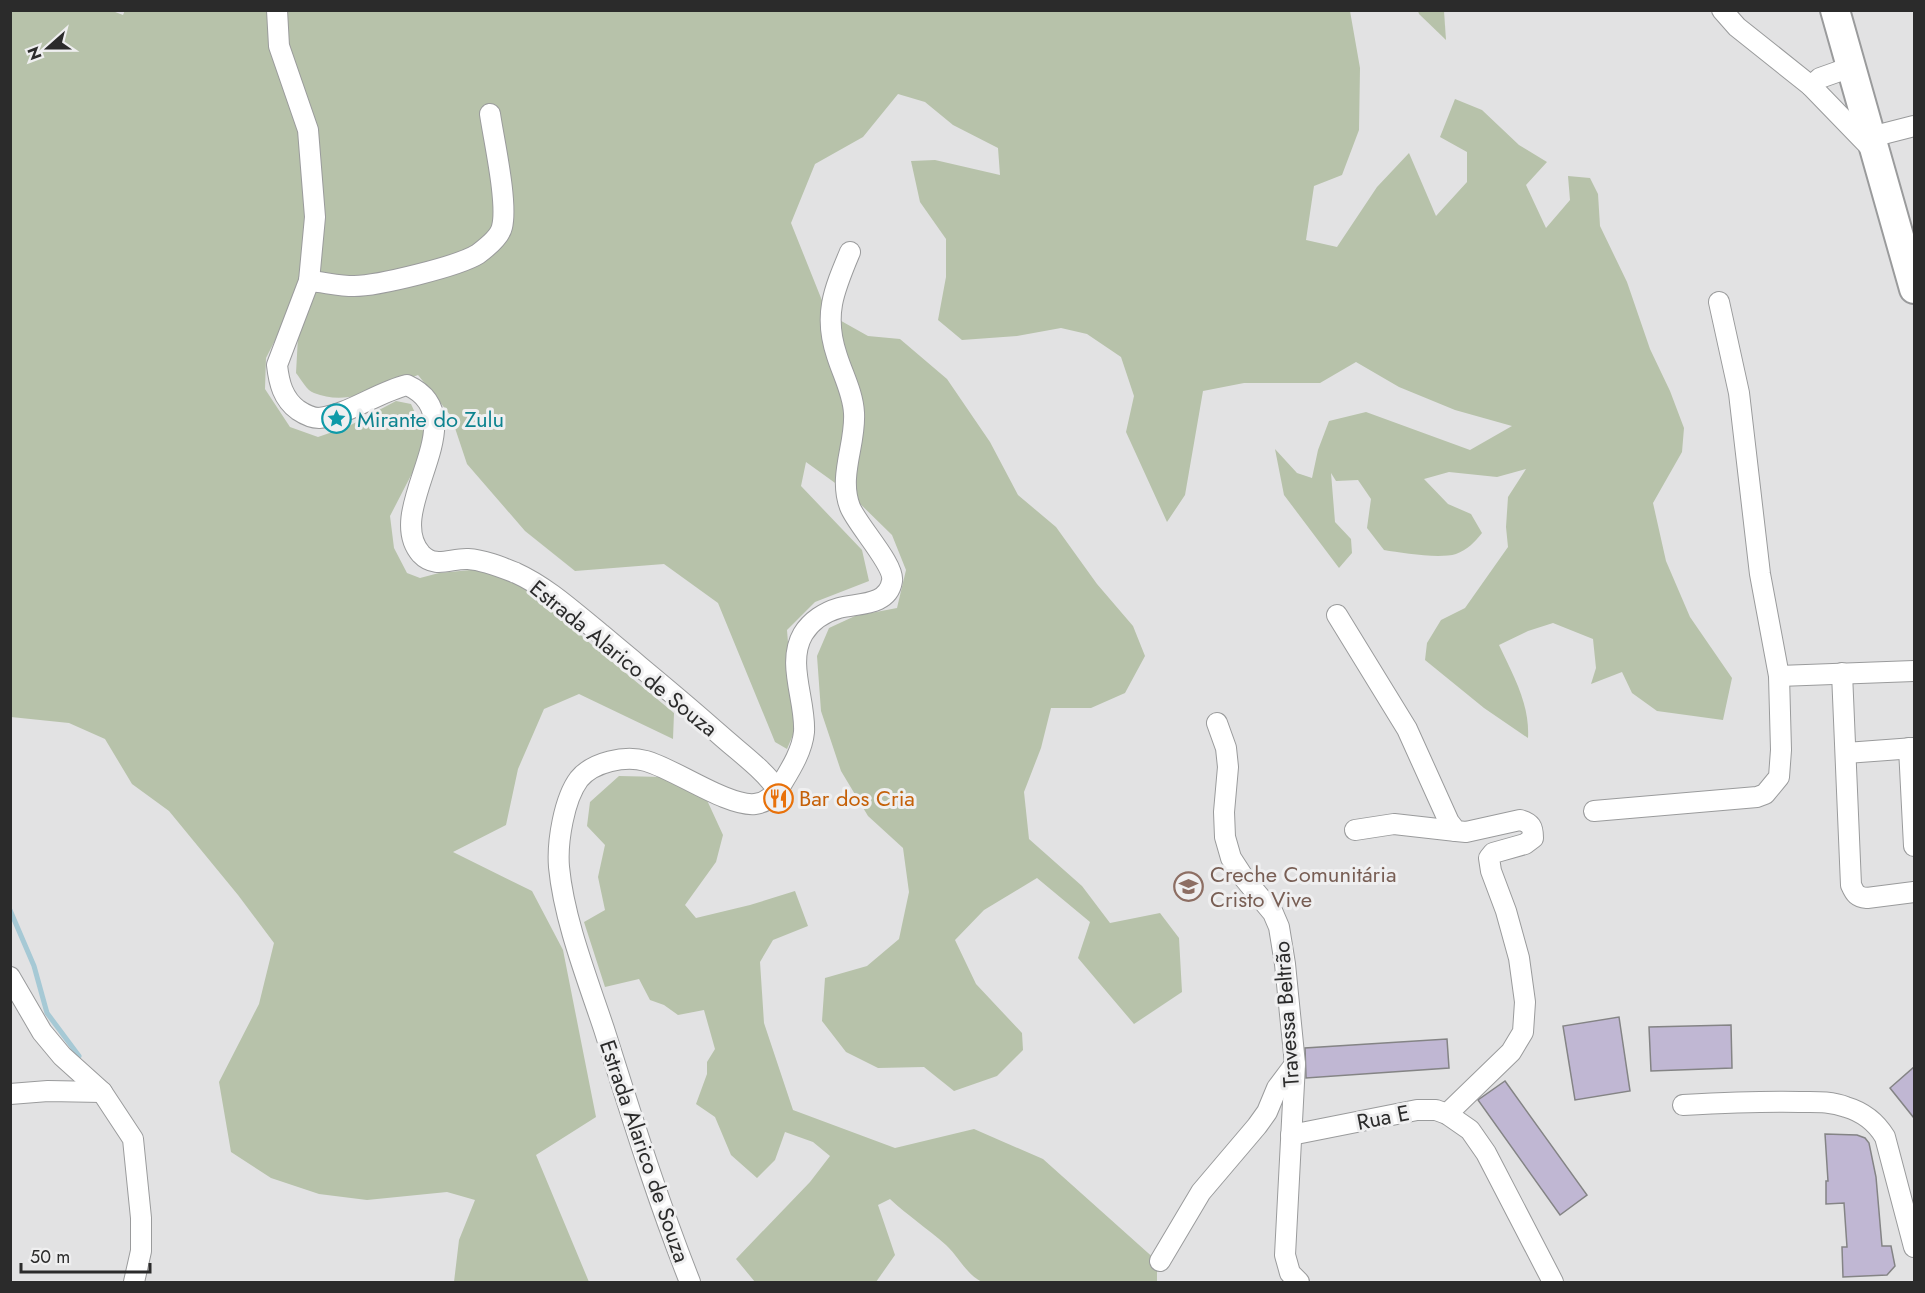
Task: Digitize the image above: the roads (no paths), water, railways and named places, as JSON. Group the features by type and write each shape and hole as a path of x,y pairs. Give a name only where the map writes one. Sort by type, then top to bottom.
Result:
{"main road":[{"path":"1835,10 1914,290"}],"street":[{"name":"Estrada Alarico de Souza","path":"277,10 279,46 305,120 309,139 315,217 309,281 278,365 278,378 283,394 291,405 306,416 319,418 347,410 392,389 407,385 424,396 432,411 434,431 410,519 411,537 422,555 430,562 438,563 466,559 485,562 518,574 539,587 575,613 686,704 763,772 778,790 772,797 755,804 742,802 720,795 645,760 620,758 594,767 580,778 569,799 562,827 559,865 572,925 643,1152 690,1282"},
{"path":"1722,10 1737,27 1811,86 1873,145 1914,126"},
{"path":"1811,86 1820,78 1851,67"},
{"path":"309,281 354,286 389,281 460,262 477,254 491,243 502,230 504,210 490,114"},
{"path":"778,790 798,753 804,733 797,658 799,642 807,629 819,617 838,608 879,599 887,592 892,580 890,569 882,555 867,537 850,508 845,481 854,414 851,394 831,338 830,319 833,293 850,252"},
{"path":"1594,811 1757,797 1765,794 1779,777 1781,750 1779,676 1760,574 1739,393 1719,302"},
{"path":"1337,615 1407,729 1449,822 1456,831"},
{"path":"1779,676 1914,670"},
{"path":"1842,673 1851,885 1854,893 1859,897 1885,897 1914,892"},
{"name":"Travessa Beltrão","path":"1217,723 1226,748 1228,767 1225,788 1225,837 1231,858 1244,878 1273,913 1279,927 1286,964 1295,1064 1285,1255 1290,1273 1299,1282"},
{"path":"1846,753 1912,748 1914,846"},
{"path":"1355,830 1394,824 1466,832 1520,820 1529,823 1533,828 1533,838 1525,844 1493,853 1489,864 1520,958 1525,1002 1523,1032 1511,1052 1447,1114"},
{"path":"10,976 42,1032 62,1056 102,1092 133,1138 141,1229 141,1251 134,1282"},
{"path":"1160,1261 1201,1192 1257,1126 1267,1112 1277,1088 1295,1064"},
{"path":"10,1094 48,1091 102,1092"},
{"path":"1683,1105 1781,1101 1819,1102 1845,1106 1861,1113 1879,1127 1885,1137 1914,1246"},
{"name":"Rua E","path":"1291,1135 1417,1110 1436,1110 1447,1114 1470,1130 1486,1153 1553,1282"}],"waterway":[{"path":"10,910 34,966 47,1013 79,1056"}],"place":[{"name":"Mirante do Zulu","path":"336,419"},
{"name":"Bar dos Cria","path":"778,798"},
{"name":"Creche Comunitária Cristo Vive","path":"1189,887"}]}
